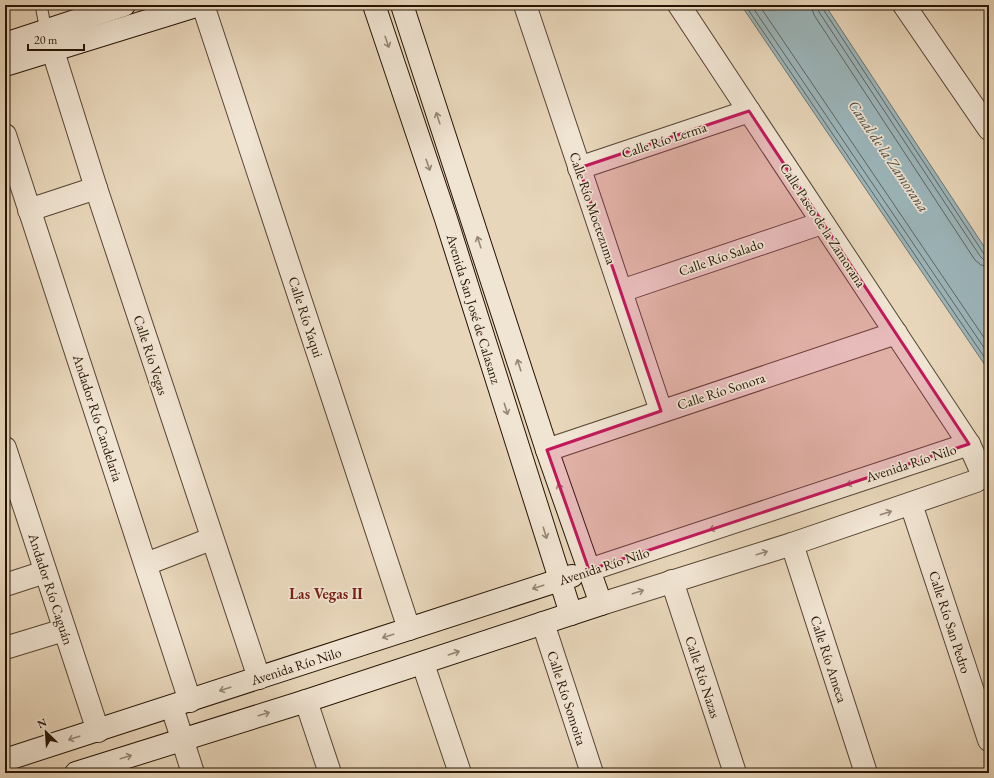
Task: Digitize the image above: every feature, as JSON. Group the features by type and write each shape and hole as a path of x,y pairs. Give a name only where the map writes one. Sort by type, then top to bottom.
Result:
{"street":[{"path":"5,65 49,40 124,5"},
{"path":"5,44 49,40 199,5"},
{"name":"Calle Río Yaqui","path":"203,5 409,629"},
{"name":"Avenida San José de Calasanz","path":"374,5 446,219 571,614"},
{"name":"Avenida San José de Calasanz","path":"402,5 547,450 601,604"},
{"name":"Calle Río Moctezuma","path":"525,5 661,411"},
{"name":"Calle Paseo de la Zamorana","path":"679,5 968,444"},
{"path":"904,5 989,129"},
{"name":"Calle Río Vegas","path":"49,40 211,539 259,678"},
{"name":"Calle Río Lerma","path":"579,168 749,111"},
{"name":"Andador Río Candelaria","path":"5,135 146,564 181,704 182,740 193,773"},
{"path":"30,210 96,188"},
{"name":"Calle Río Salado","path":"621,291 822,223"},
{"name":"Calle Río Sonora","path":"547,450 896,333"},
{"name":"Avenida Río Nilo","path":"5,760 559,580 968,444 982,473 980,478 911,504 792,544 601,604 423,664 76,773"},
{"name":"Andador Río Caguán","path":"5,448 98,731"},
{"name":"Calle Río San Pedro","path":"911,504 989,740"},
{"path":"146,564 211,539"},
{"name":"Calle Río Ameca","path":"792,544 866,773"},
{"path":"5,585 45,572"},
{"name":"Calle Río Nazas","path":"672,581 735,773"},
{"name":"Calle Río Somoita","path":"543,623 592,773"},
{"path":"5,648 64,630"},
{"path":"423,664 460,773"},
{"path":"306,701 330,773"}],"lane":[{"path":"41,5 49,40"}],"highlighted area":[{"path":"749,111 969,444 589,570 547,450 661,411 579,168"}],"water":[{"name":"Canal de la Zamorana","path":"741,5 825,5 989,254 989,371"}],"district":[{"name":"Las Vegas II","path":"326,593"}]}
